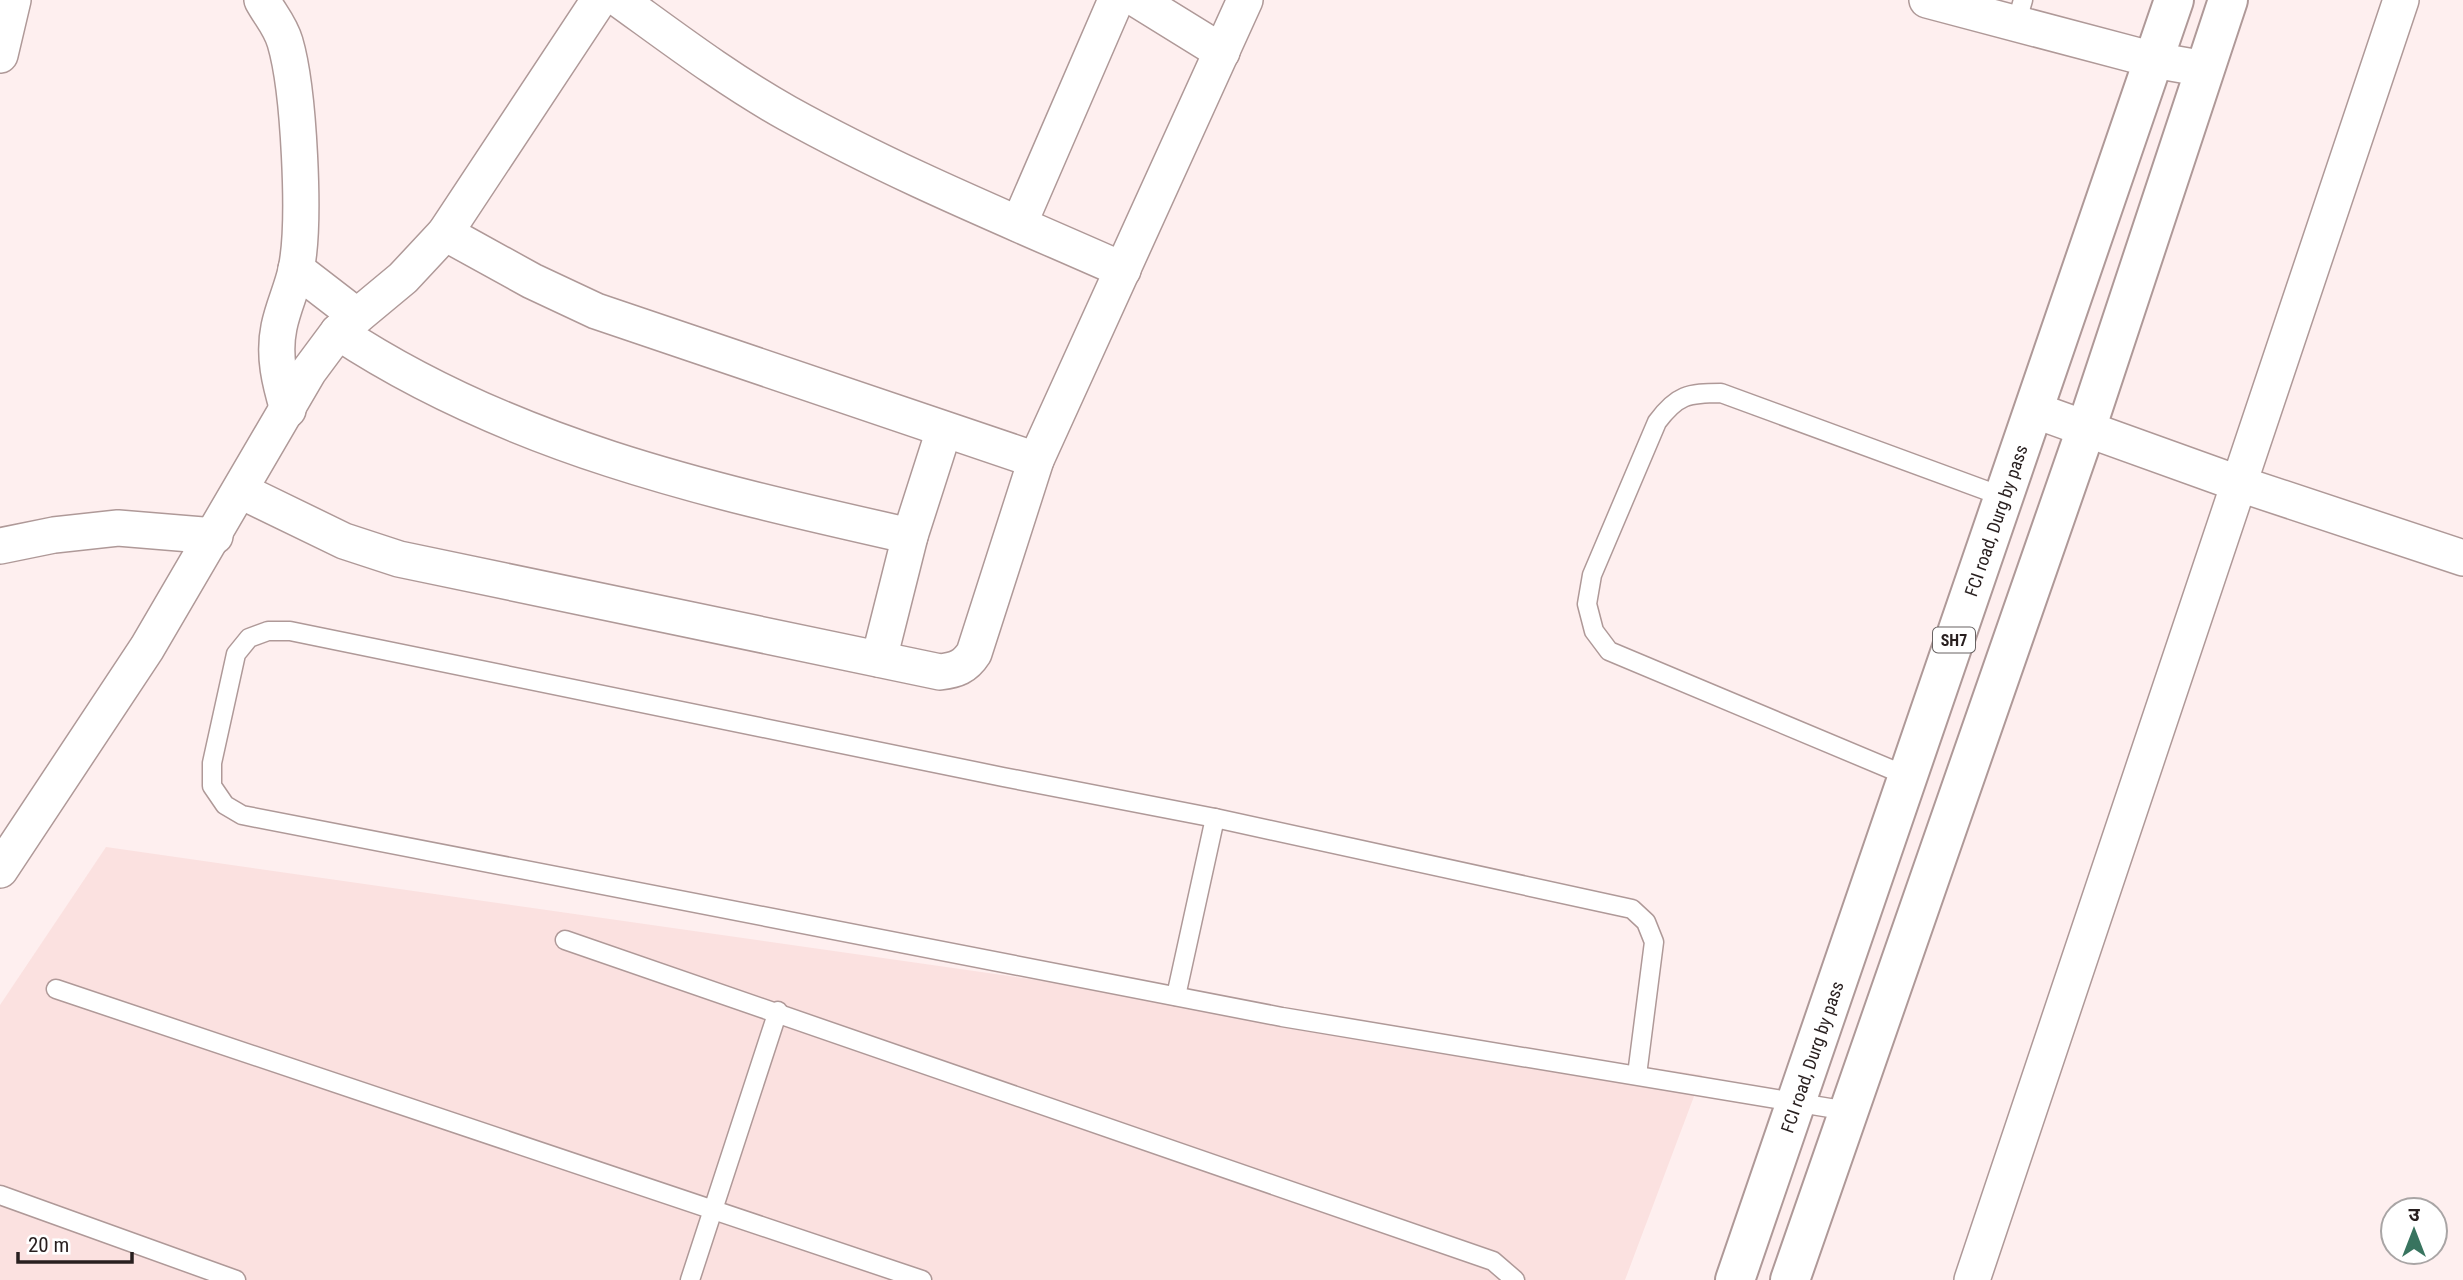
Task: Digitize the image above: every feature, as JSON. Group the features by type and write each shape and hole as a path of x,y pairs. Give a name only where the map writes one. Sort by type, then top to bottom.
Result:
{"main road":[{"name":"FCI road, Durg by pass","path":"1735,1280 2175,0"},
{"path":"1790,1280 2086,429 2228,0"}],"street":[{"path":"0,55 13,0"},
{"path":"262,0 279,23 286,44 295,118 300,222 296,269 279,327 276,357 288,411"},
{"path":"1,863 147,648 215,536 309,371 348,324 403,278 445,233 599,0"},
{"path":"620,0 702,60 786,113 1019,224 1123,270"},
{"path":"1019,224 1116,0"},
{"path":"1138,0 1222,52"},
{"path":"241,491 344,541 399,558 940,672 967,664 974,653 1036,460 1245,0"},
{"path":"1927,0 2019,12 2154,60 2205,69"},
{"path":"1972,1280 2051,1052 2237,483 2401,0"},
{"path":"445,233 532,281 596,311 1036,460"},
{"path":"296,269 380,360 436,390 579,450 685,484 911,536"},
{"path":"2034,411 2237,483 2463,558"},
{"path":"879,659 911,536 944,430"},
{"path":"0,546 54,535 118,528 215,536"}],"lane":[{"path":"1907,776 1609,651 1594,631 1587,604 1592,575 1657,422 1672,402 1694,393 1721,393 2004,497"},
{"path":"1637,1075 1654,942 1646,922 1632,909 1214,818 290,631 268,631 249,638 236,654 212,763 212,786 225,805 242,815 1282,1017 1637,1075 1796,1100 1848,1111"},
{"path":"1176,996 1214,818"},
{"path":"565,940 778,1011 1493,1261 1515,1280"},
{"path":"56,989 922,1280"},
{"path":"690,1280 778,1011"},
{"path":"0,1195 236,1280"}],"shaded area":[{"path":"106,847 1702,1075 1625,1280 0,1280 0,1005"}]}
